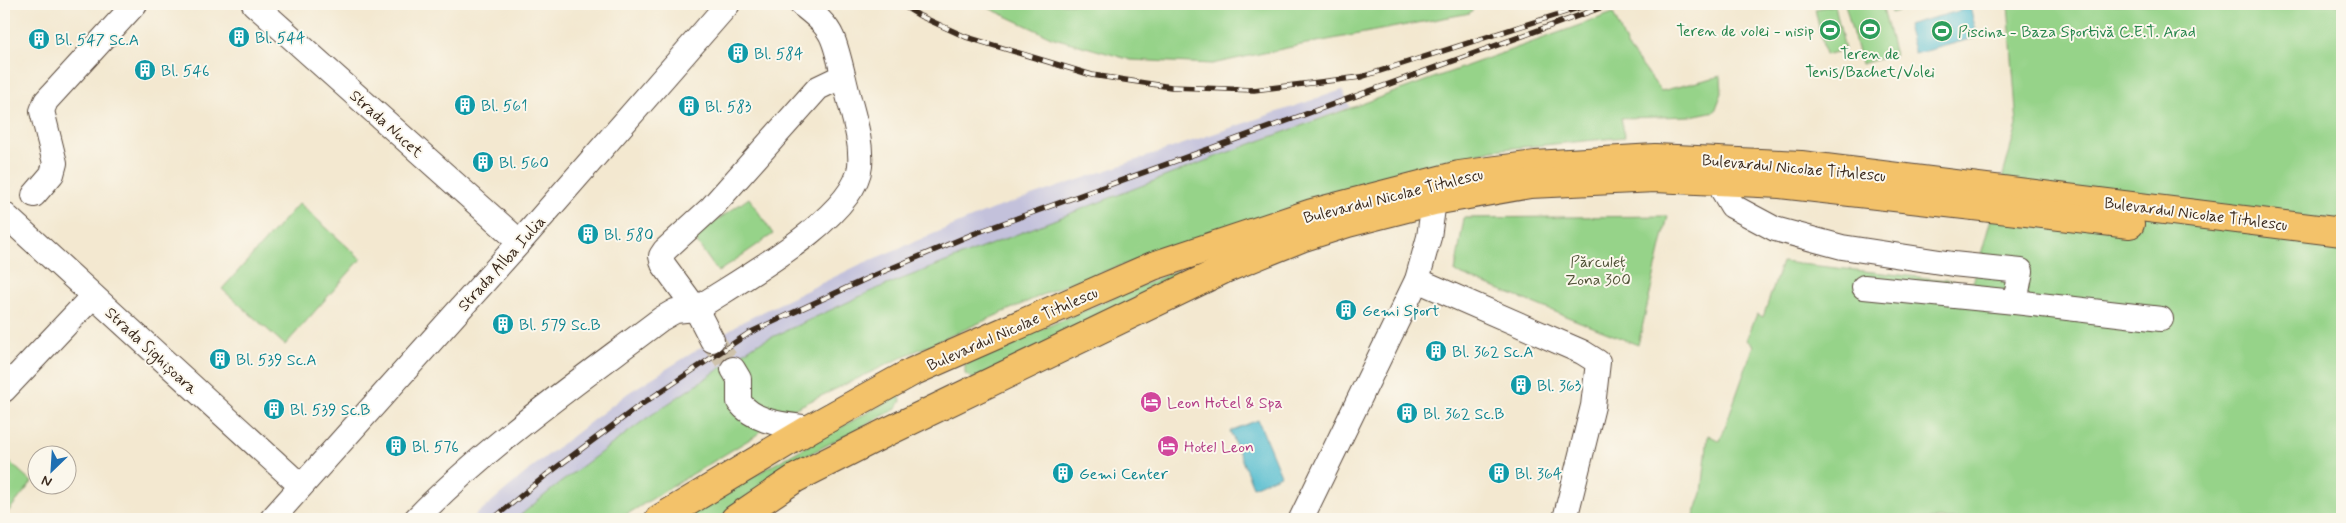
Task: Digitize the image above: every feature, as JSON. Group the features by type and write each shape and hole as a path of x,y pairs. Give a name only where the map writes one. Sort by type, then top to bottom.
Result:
{"main road":[{"name":"Bulevardul Nicolae Titulescu","path":"658,519 811,428 912,372 1153,266 1312,213 1459,175 1535,164 1655,158 1801,165 1978,195 2342,249"},
{"name":"Bulevardul Nicolae Titulescu","path":"735,519 760,512 796,478 887,432 1236,264 1301,238 1348,223 1434,201 1530,184 1654,178 1978,195 2342,232"}],"street":[{"path":"34,195 52,174 55,162 42,111 46,101 135,4"},
{"name":"Strada Nucet","path":"254,4 520,242"},
{"name":"Strada Alba Iulia","path":"272,519 520,242 728,4"},
{"path":"416,519 494,449 577,383 675,311 696,309 810,234 833,214 849,193 860,168 860,146 843,76 832,37 820,20 801,4"},
{"path":"712,340 696,309 663,264 661,256 665,250 712,207 818,88 843,76"},
{"path":"1717,181 1732,206 1775,229 1842,247 1954,264 2021,271 2015,302"},
{"path":"1301,519 1417,280 1429,237 1434,201"},
{"name":"Strada Sighișoara","path":"4,214 301,486"},
{"path":"1417,280 1582,352 1598,362 1593,406 1565,519"},
{"path":"1864,287 2015,302 2161,320"},
{"path":"4,390 94,296"},
{"path":"733,368 739,379 739,402 752,415 766,421 811,428"}],"shaded area":[{"path":"1342,90 1350,107 1218,156 874,290 755,345 647,418 556,486 516,519 471,519 535,465 628,393 742,322 861,264 993,209"}],"green space":[{"path":"980,4 1477,4 1470,13 1212,64 1131,60 1051,37"},
{"name":"Teren de Tenis/Bachet/Volei","path":"1845,4 1882,4 1895,55 1861,64"},
{"path":"1889,4 1922,4 1891,13"},
{"path":"2008,4 2342,4 2342,519 1693,519 1702,493 1708,435 1720,441 1754,345 1746,340 1757,314 1763,317 1782,262 1973,283 2017,125"},
{"name":"Teren de volei - nisip","path":"1835,5 1845,50 1825,55 1815,9"},
{"path":"1613,13 1627,46 1661,91 1721,76 1722,93 1715,111 1691,116 1621,118 1625,137 1493,150 1389,175 1067,284 907,355 781,415 755,436 619,519 516,519 556,486 647,418 755,345 874,290 1218,156"},
{"path":"749,198 773,234 718,272 693,237"},
{"path":"299,203 361,259 285,345 222,289"},
{"name":"Părculeț Zona 300","path":"1668,216 1638,345 1455,272 1464,218"},
{"path":"1178,270 1182,276 973,379 965,374 965,364 991,351"},
{"path":"897,396 900,397 901,401 896,409 783,468 718,519 676,519"},
{"path":"4,457 28,478 28,487 4,517"}],"water":[{"name":"Piscina - Baza Sportivă C.E.T. Arad","path":"1970,8 1978,37 1915,54 1907,25"},
{"path":"1258,420 1281,475 1253,487 1230,431"}],"tunnel":[{"path":"712,340 733,369"}],"railway":[{"path":"900,4 920,16 966,37 1092,75 1171,87 1254,90 1361,77 1591,4"},
{"path":"493,519 545,476 639,406 749,333 868,278 973,234 1611,4"}],"place":[{"name":"Teren de Tenis/Bachet/Volei","path":"1870,29"},
{"name":"Teren de volei - nisip","path":"1830,30"},
{"name":"Piscina - Baza Sportivă C.E.T. Arad","path":"1942,31"},
{"name":"Bl. 544","path":"239,37"},
{"name":"Bl. 547 Sc.A","path":"39,39"},
{"name":"Bl. 584","path":"738,53"},
{"name":"Bl. 546","path":"145,70"},
{"name":"Bl. 561","path":"465,105"},
{"name":"Bl. 583","path":"689,106"},
{"name":"Bl. 560","path":"483,162"},
{"name":"Bl. 580","path":"588,234"},
{"name":"Gemi Sport","path":"1346,310"},
{"name":"Bl. 579 Sc.B","path":"503,324"},
{"name":"Bl. 362 Sc.A","path":"1436,351"},
{"name":"Bl. 539 Sc.A","path":"220,359"},
{"name":"Bl. 363","path":"1521,385"},
{"name":"Leon Hotel & Spa","path":"1151,402"},
{"name":"Bl. 539 Sc.B","path":"274,409"},
{"name":"Bl. 362 Sc.B","path":"1407,413"},
{"name":"Bl. 576","path":"396,446"},
{"name":"Hotel Leon","path":"1168,446"},
{"name":"Gemi Center","path":"1063,473"},
{"name":"Bl. 364","path":"1499,473"}]}
